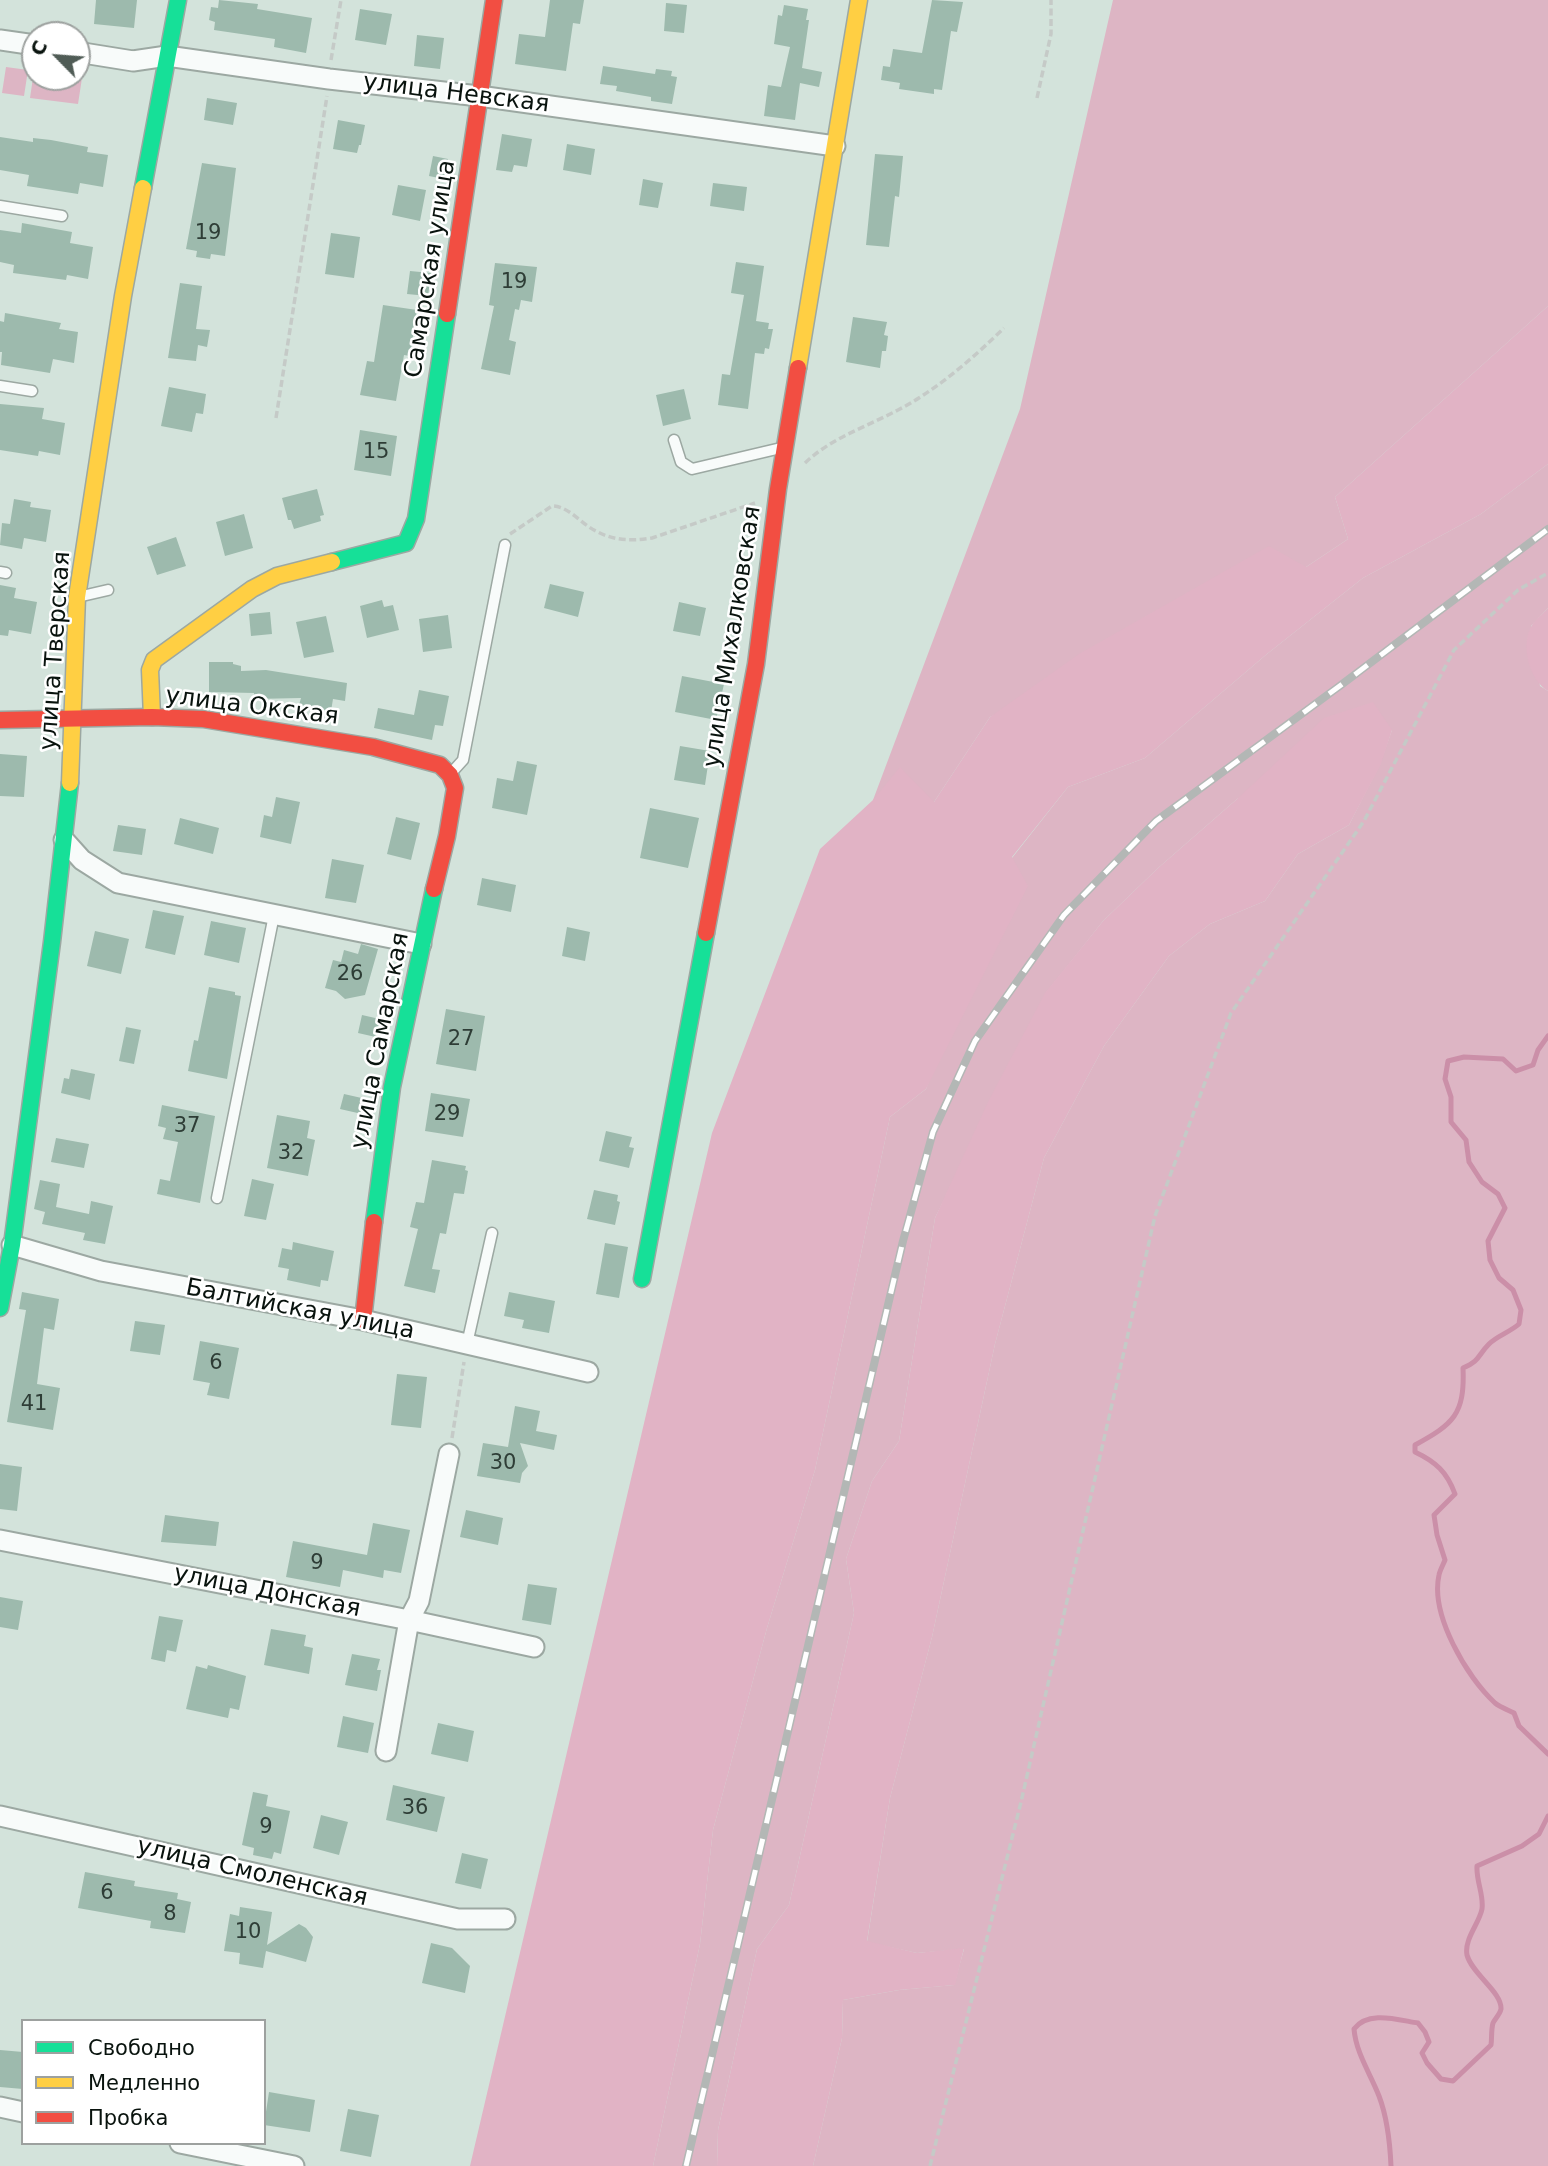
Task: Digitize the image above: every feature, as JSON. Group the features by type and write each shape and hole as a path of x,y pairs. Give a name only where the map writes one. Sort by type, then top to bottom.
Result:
{"street":[{"name":"улица Тверская","path":"0,1308 64,840 73,720 76,597 123,296 178,0"},
{"name":"Самарская улица","path":"152,717 150,670 154,660 252,589 277,576 406,543 411,535 416,519 494,0"},
{"name":"улица Михалковская","path":"642,1279 756,664 777,495 859,0"},
{"path":"0,40 21,44"},
{"name":"улица Невская","path":"91,54 133,61 167,55 835,146"},
{"name":"улица Окская","path":"0,720 152,717 203,719 373,747 440,765 449,774"},
{"name":"улица Самарская","path":"363,1320 392,1087 455,788 449,774"},
{"path":"64,840 82,860 118,883 421,944"},
{"name":"Балтийская улица","path":"9,1237 101,1271 363,1320 588,1372"},
{"path":"386,1751 410,1620 419,1601 450,1450"},
{"name":"улица Донская","path":"0,1540 410,1620 534,1647"},
{"name":"улица Смоленская","path":"0,1816 458,1919 505,1919"},
{"path":"0,2107 21,2112"},
{"path":"190,2145 294,2166"}],"lane":[{"path":"0,206 62,216"},
{"path":"0,386 32,391"},
{"path":"674,440 681,462 685,467 696,470 785,447"},
{"path":"449,774 463,760 505,545"},
{"path":"76,597 108,590"},
{"path":"217,1198 274,915"},
{"path":"467,1344 492,1233"}],"path":[{"path":"276,418 341,0"},
{"path":"1037,98 1051,34 1051,0"},
{"path":"802,466 819,450 900,409 965,366 1004,328"},
{"path":"505,545 516,528 552,506 562,508 599,533 616,539 634,540 652,538 777,495"},
{"path":"930,2166 1021,1802 1155,1216 1231,1013 1364,821 1454,650 1518,590 1548,573"},
{"path":"450,1450 467,1344"}],"shaded area":[{"path":"1113,0 1548,0 1548,306 1335,497 1348,539 1306,567 990,717 934,802 873,800 1020,409"},
{"path":"6,67 21,69 21,91 25,91 24,96 2,93"},
{"path":"31,91 80,91 78,104 30,98"},
{"path":"1548,306 1548,464 1481,514 1363,578 1267,654 1145,758 1068,787 1012,857 1028,886 926,1089 890,1117 815,1470 767,1628 713,1830 700,1944 653,2166 470,2166 712,1133 820,849 873,800 900,767 934,802 990,717 1079,654 1269,546 1306,567 1348,539 1335,497"},
{"path":"1548,464 1548,608 1531,626 1540,686 1548,691 1548,2166 813,2166 842,2038 843,2000 899,1990 954,1985 964,1949 917,1953 867,1942 890,1798 932,1637 995,1344 1044,1158 1104,1046 1169,956 1210,924 1265,901 1298,854 1349,825 1380,764 1392,730 1237,799 1158,868 1103,921 1046,993 935,1218 899,1441 872,1481 846,1559 854,1613 789,1905 757,1949 718,2130 717,2166 653,2166 700,1944 713,1830 767,1628 815,1470 890,1117 926,1089 1012,858 1068,787 1145,758 1267,654 1363,578 1481,514"},
{"path":"1548,608 1548,691 1541,686 1531,670 1527,642 1532,625"},
{"path":"1373,702 1392,730 1381,764 1349,825 1298,854 1265,901 1210,924 1169,956 1104,1046 1044,1158 995,1344 932,1637 890,1798 867,1941 917,1953 964,1948 955,1985 899,1990 843,2000 842,2038 813,2166 717,2166 718,2130 757,1949 789,1905 854,1613 846,1559 872,1481 899,1441 935,1218 988,1102 1045,993 1103,921 1324,718"}],"building":[{"path":"96,0 137,0 134,28 94,24"},
{"path":"219,0 258,4 257,9 312,18 306,53 274,47 275,39 214,30 215,22 209,20 211,7 218,8"},
{"path":"550,0 584,0 580,24 573,23 566,71 515,64 519,34 545,37"},
{"path":"932,0 963,2 957,32 951,31 942,90 934,89 934,94 899,89 900,83 881,80 883,66 890,67 893,49 922,53"},
{"path":"666,3 687,5 684,33 664,31"},
{"path":"784,5 808,9 806,20 809,20 802,68 822,72 819,87 800,83 795,120 764,116 768,85 781,87 790,47 774,44 778,15 782,16"},
{"path":"360,9 392,14 386,45 355,40"},
{"path":"417,35 444,38 440,69 414,66"},
{"path":"603,66 655,74 656,69 672,71 671,76 677,77 672,104 651,101 651,97 616,91 617,86 600,84"},
{"path":"207,98 237,103 233,125 204,120"},
{"path":"338,120 365,125 357,153 333,149"},
{"path":"502,134 532,139 527,167 514,165 512,172 496,170"},
{"path":"0,137 33,142 33,138 51,140 88,147 87,152 108,155 103,187 80,183 78,194 27,186 29,175 0,170"},
{"path":"567,144 595,149 591,175 563,170"},
{"path":"875,154 903,156 899,197 895,196 889,247 866,245"},
{"path":"433,156 448,159 444,179 429,176"},
{"path":"202,163 236,168 225,256 211,254 210,259 196,257 197,251 186,249"},
{"path":"643,179 663,183 658,208 639,205"},
{"path":"713,183 747,187 744,211 710,206"},
{"path":"398,185 426,190 420,221 392,215"},
{"path":"22,223 72,232 70,243 93,247 88,279 67,275 66,280 13,273 14,265 0,262 0,230 21,233"},
{"path":"331,233 360,237 354,278 325,274"},
{"path":"736,262 764,266 756,321 769,323 768,329 773,329 769,349 765,348 764,354 755,353 748,409 718,405 722,374 730,375 744,295 731,293"},
{"path":"495,263 537,267 532,302 521,300 519,310 515,309 509,340 516,342 510,375 481,369 494,306 489,305"},
{"path":"410,271 431,273 428,296 407,294"},
{"path":"180,283 202,286 196,329 210,330 207,347 198,345 196,361 168,358"},
{"path":"383,305 417,310 410,356 404,355 396,401 360,395 367,361 374,362"},
{"path":"5,313 61,323 59,329 78,332 74,363 53,359 50,373 1,365 0,321 4,322"},
{"path":"853,317 887,322 884,335 888,336 886,351 882,351 880,368 846,362"},
{"path":"169,387 206,394 203,414 196,413 192,432 161,426"},
{"path":"684,389 691,419 663,426 656,395"},
{"path":"0,404 44,408 42,419 65,423 60,455 39,451 38,456 0,450"},
{"path":"360,430 397,436 391,476 354,470"},
{"path":"317,489 324,515 320,516 321,521 294,529 291,520 288,520 282,498"},
{"path":"14,499 31,502 30,507 51,510 46,542 24,538 22,549 0,545 2,523 10,524"},
{"path":"244,514 253,548 225,556 216,522"},
{"path":"176,537 186,566 157,575 147,547"},
{"path":"550,584 584,592 578,617 544,608"},
{"path":"0,585 16,588 14,598 37,602 31,634 9,630 8,636 0,635"},
{"path":"382,600 384,607 393,605 399,630 367,638 360,606"},
{"path":"679,602 706,608 700,636 673,631"},
{"path":"270,612 272,634 251,636 249,614"},
{"path":"448,615 452,648 423,652 419,619"},
{"path":"326,616 334,652 304,658 296,622"},
{"path":"209,662 233,662 241,666 241,671 266,670 347,683 345,701 333,699 331,711 299,705 301,698 254,699 254,693 209,692"},
{"path":"682,676 724,684 716,720 675,712"},
{"path":"419,690 449,696 443,726 435,725 432,740 374,728 378,708 414,715"},
{"path":"680,746 710,751 705,785 674,780"},
{"path":"0,754 27,756 24,797 0,796"},
{"path":"517,761 537,765 527,815 492,808 497,778 513,781"},
{"path":"276,797 300,802 291,844 260,837 264,815 272,817"},
{"path":"650,808 699,818 688,868 640,858"},
{"path":"396,817 420,823 411,860 387,854"},
{"path":"180,818 219,828 213,854 174,844"},
{"path":"118,825 146,829 142,855 113,851"},
{"path":"332,859 364,865 356,903 325,898"},
{"path":"482,878 516,885 511,912 477,905"},
{"path":"153,910 184,916 175,955 145,948"},
{"path":"211,921 246,928 239,963 204,955"},
{"path":"567,927 590,932 585,961 562,956"},
{"path":"95,931 129,939 121,974 87,966"},
{"path":"361,944 378,949 365,995 345,999 336,991 325,988 333,960 341,962 344,950 358,954"},
{"path":"209,987 235,992 235,995 241,996 227,1079 188,1071 194,1040 198,1041"},
{"path":"446,1009 485,1016 476,1071 436,1064"},
{"path":"362,1015 384,1020 380,1038 358,1033"},
{"path":"126,1027 141,1030 134,1064 119,1061"},
{"path":"71,1069 95,1074 90,1100 61,1093 64,1078 69,1079"},
{"path":"431,1093 470,1099 463,1137 425,1131"},
{"path":"344,1094 366,1099 362,1114 340,1109"},
{"path":"162,1105 215,1116 200,1203 157,1194 160,1179 170,1181 178,1142 163,1139 166,1128 158,1126"},
{"path":"277,1115 310,1121 307,1138 315,1140 308,1176 267,1168"},
{"path":"606,1131 632,1137 629,1147 634,1148 629,1168 599,1161"},
{"path":"56,1138 89,1144 84,1168 51,1162"},
{"path":"432,1160 466,1166 465,1170 468,1171 464,1194 454,1193 446,1234 440,1233 432,1269 440,1270 435,1293 404,1286 418,1229 410,1227 416,1202 424,1203"},
{"path":"252,1179 274,1184 266,1220 244,1216"},
{"path":"40,1180 60,1184 56,1207 89,1214 91,1201 113,1206 105,1244 83,1240 85,1233 42,1224 45,1212 34,1209"},
{"path":"594,1190 618,1195 617,1201 620,1202 615,1225 587,1219"},
{"path":"293,1242 334,1251 328,1281 321,1280 320,1287 287,1280 289,1269 278,1267 282,1248 292,1250"},
{"path":"605,1243 628,1247 619,1298 596,1294"},
{"path":"22,1292 59,1299 54,1330 44,1328 37,1384 60,1388 53,1430 7,1422 26,1310 19,1309"},
{"path":"509,1292 555,1301 549,1333 522,1328 524,1320 504,1316"},
{"path":"135,1321 165,1325 160,1355 130,1351"},
{"path":"200,1341 239,1348 229,1399 207,1395 210,1383 193,1380"},
{"path":"397,1374 427,1377 421,1428 391,1425"},
{"path":"515,1406 540,1411 536,1431 557,1435 554,1450 520,1443 528,1466 522,1473 520,1483 477,1476 483,1443 508,1447"},
{"path":"0,1464 22,1467 17,1511 0,1509"},
{"path":"466,1510 503,1518 498,1545 460,1537"},
{"path":"165,1515 219,1522 216,1546 161,1542"},
{"path":"373,1523 410,1530 401,1573 384,1570 383,1578 343,1570 340,1587 286,1577 293,1541 367,1555"},
{"path":"528,1584 557,1588 551,1625 522,1620"},
{"path":"0,1597 23,1601 18,1630 0,1627"},
{"path":"159,1616 183,1620 176,1652 167,1650 165,1662 151,1659"},
{"path":"271,1629 306,1635 304,1646 313,1648 309,1674 264,1665"},
{"path":"352,1654 380,1659 377,1691 345,1685"},
{"path":"208,1665 246,1676 239,1710 230,1708 228,1718 186,1709 196,1666 207,1669"},
{"path":"343,1716 374,1723 368,1753 337,1747"},
{"path":"438,1723 474,1731 468,1762 431,1754"},
{"path":"393,1785 445,1797 437,1832 386,1820"},
{"path":"253,1792 268,1795 266,1806 290,1811 281,1854 274,1852 272,1859 253,1855 254,1848 242,1845"},
{"path":"321,1815 348,1822 339,1855 313,1848"},
{"path":"462,1853 488,1859 481,1889 455,1883"},
{"path":"85,1872 135,1881 134,1886 178,1893 177,1899 191,1902 185,1933 150,1928 151,1921 78,1908"},
{"path":"240,1907 272,1912 267,1945 299,1924 306,1928 313,1937 306,1962 266,1951 263,1968 239,1964 240,1953 224,1951 230,1914 239,1916"},
{"path":"431,1943 452,1948 470,1966 465,1993 422,1983"},
{"path":"0,2050 21,2052 21,2089 0,2087"},
{"path":"269,2092 315,2100 310,2132 266,2125"},
{"path":"348,2109 379,2115 371,2157 340,2151"}],"waterway":[{"path":"1548,1036 1538,1050 1533,1065 1516,1071 1503,1059 1464,1057 1448,1061 1445,1079 1451,1097 1451,1122 1466,1140 1469,1162 1482,1182 1498,1194 1505,1208 1488,1241 1490,1260 1499,1278 1513,1290 1521,1310 1519,1324 1492,1341 1476,1360 1463,1368 1462,1397 1454,1416 1439,1431 1415,1445 1415,1452 1435,1464 1455,1494 1434,1515 1445,1560 1439,1575 1438,1591 1445,1626 1463,1662 1484,1692 1497,1704 1514,1713 1519,1726 1548,1754"},
{"path":"1391,2166 1384,2113 1360,2055 1354,2029 1360,2023 1375,2018 1418,2023 1429,2042 1422,2053 1427,2063 1441,2079 1453,2081 1491,2045 1492,2026 1501,2009 1500,2003 1467,1955 1468,1943 1482,1909 1477,1866 1522,1846 1539,1834 1548,1816"}],"railway":[{"path":"686,2166 903,1241 933,1132 975,1041 1064,915 1156,821 1548,529"}],"traffic: fast":[{"path":"143,188 178,0"},
{"path":"332,562 406,543 416,519 447,314"},
{"path":"0,1308 12,1245 70,783"},
{"path":"374,1222 392,1087 434,889"},
{"path":"642,1279 706,933"}],"traffic: slow":[{"path":"798,368 859,0"},
{"path":"70,783 77,597 123,296 143,188"},
{"path":"152,717 150,670 154,660 252,589 277,576 332,562"}],"traffic: jam":[{"path":"447,314 494,0"},
{"path":"706,933 756,664 778,489 798,368"},
{"path":"0,720 152,717 203,719 373,747 440,765 450,775 455,788 434,889"},
{"path":"363,1320 374,1222"}]}
